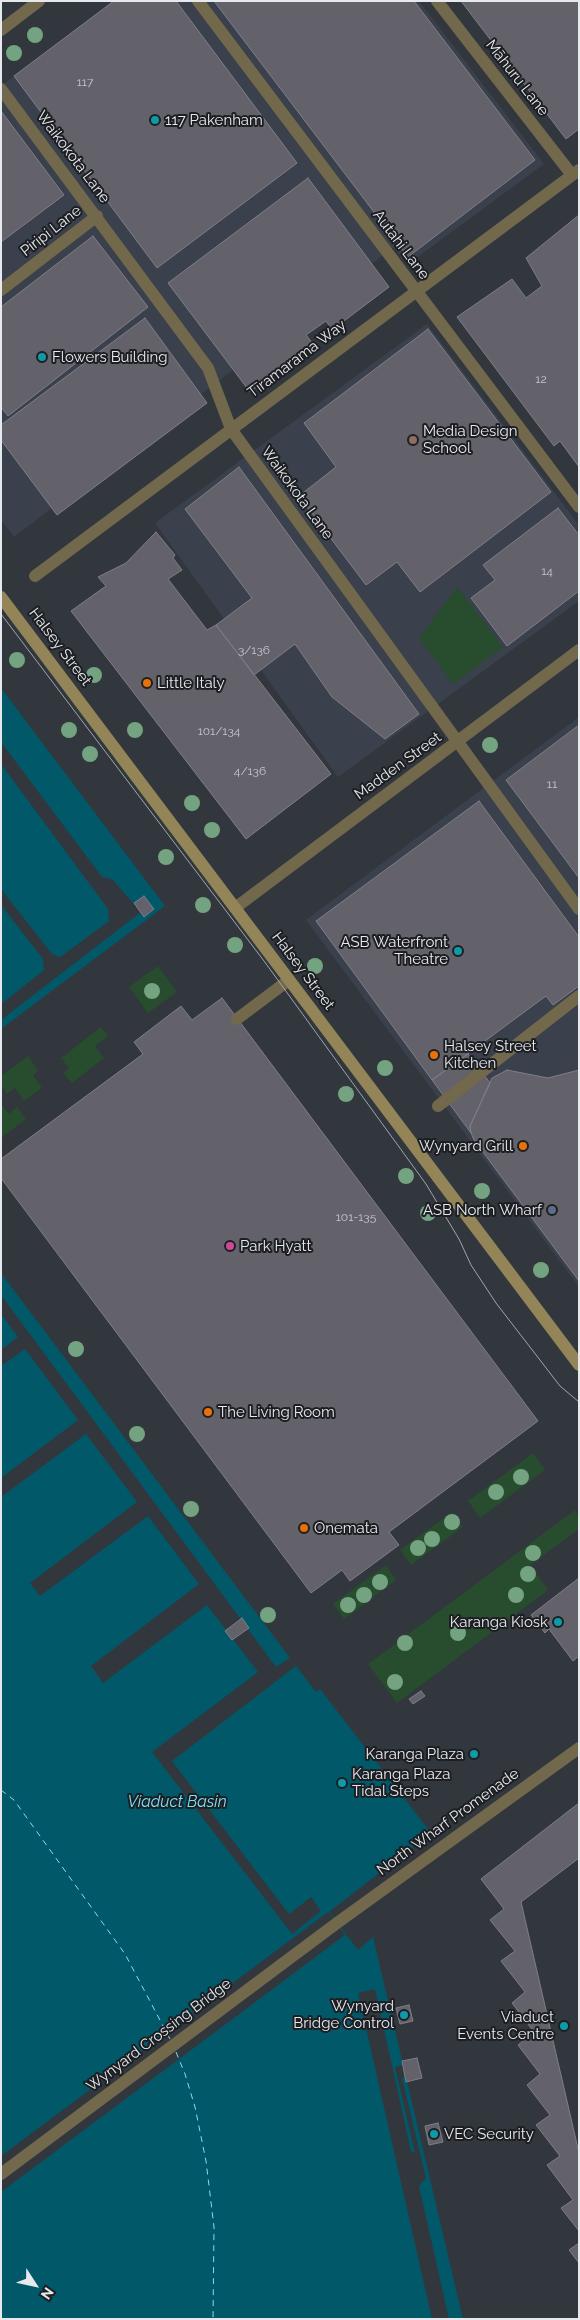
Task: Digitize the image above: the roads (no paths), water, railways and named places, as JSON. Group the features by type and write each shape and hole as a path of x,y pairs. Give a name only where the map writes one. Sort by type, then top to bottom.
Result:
{"main road":[{"name":"Halsey Street","path":"1,597 579,1365"}],"street":[{"path":"1,30 39,1"},
{"name":"Autahi Lane","path":"198,1 415,292 579,507"},
{"name":"Māhuru Lane","path":"437,1 545,140 576,174"},
{"name":"Waikokota Lane","path":"1,89 208,368 231,429 579,909"},
{"name":"Tīramarama Way","path":"35,576 576,174"},
{"name":"Piripi Lane","path":"1,290 97,216"},
{"name":"Madden Street","path":"235,908 579,650"},
{"path":"237,1019 290,980"},
{"path":"438,1106 579,996"},
{"name":"North Wharf Promenade","path":"337,1923 579,1748"},
{"name":"Wynyard Crossing Bridge","path":"1,2174 337,1923"}],"water":[{"path":"1,688 165,906 1,1029"},
{"name":"Viaduct Basin","path":"1,1273 316,1692 320,1689 431,1833 329,1912 358,1950 373,1937 463,2319 1,2319"}],"tram line":[{"path":"1,614 264,961 426,1184 459,1239 471,1265 496,1303 560,1386 579,1402"}],"place":[{"name":"117 Pakenham","path":"155,120"},
{"name":"Flowers Building","path":"42,357"},
{"name":"Media Design School","path":"413,440"},
{"name":"Little Italy","path":"147,683"},
{"name":"ASB Waterfront Theatre","path":"458,951"},
{"name":"Halsey Street Kitchen","path":"434,1055"},
{"name":"Wynyard Grill","path":"523,1146"},
{"name":"ASB North Wharf","path":"552,1210"},
{"name":"Park Hyatt","path":"230,1246"},
{"name":"The Living Room","path":"208,1412"},
{"name":"Onemata","path":"304,1528"},
{"name":"Karanga Kiosk","path":"558,1622"},
{"name":"Karanga Plaza","path":"474,1754"},
{"name":"Karanga Plaza Tidal Steps","path":"342,1783"},
{"name":"Wynyard Bridge Control","path":"404,2015"},
{"name":"Viaduct Events Centre","path":"564,2026"},
{"name":"VEC Security","path":"434,2134"}]}
